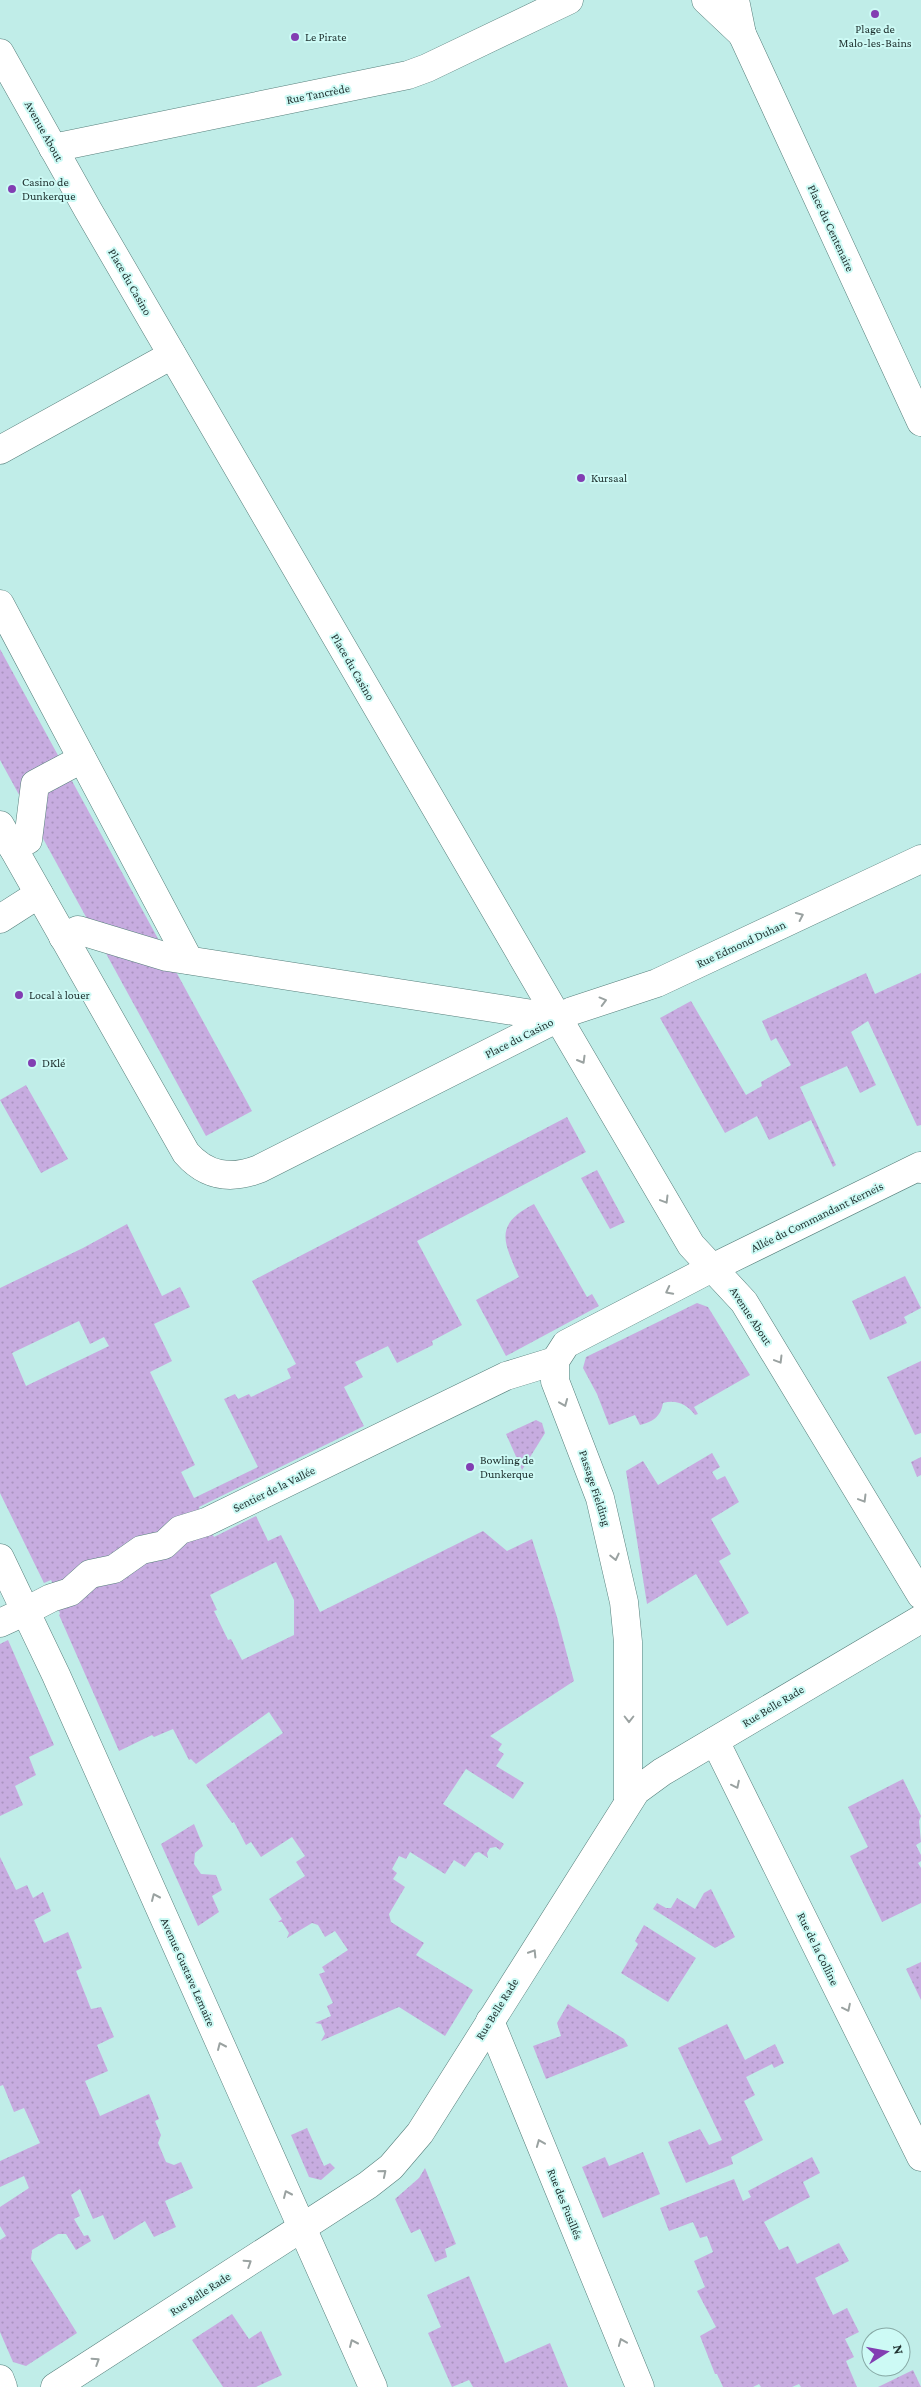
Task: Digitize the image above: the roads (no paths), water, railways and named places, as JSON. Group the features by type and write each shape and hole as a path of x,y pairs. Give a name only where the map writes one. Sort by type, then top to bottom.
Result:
{"street":[{"name":"Rue Tancrède","path":"53,148 408,75 427,68 569,0"},
{"name":"Place du Centenaire","path":"706,0 742,34"},
{"name":"Place du Centenaire","path":"735,0 742,34 921,422"},
{"name":"Avenue About","path":"0,53 88,210"},
{"name":"Place du Casino","path":"0,825 186,1153 203,1169 219,1175 240,1175 259,1169 558,1018 88,210"},
{"path":"0,450 172,355"},
{"path":"0,604 73,764 178,958"},
{"path":"13,848 28,840 34,784 73,764"},
{"name":"Rue Edmond Duhan","path":"558,1018 585,1006 636,992 657,984 921,859"},
{"path":"0,919 39,894"},
{"path":"63,937 78,930 97,937 178,958 558,1018"},
{"name":"Avenue About","path":"558,1018 691,1245 744,1302 921,1595"},
{"name":"Allée du Commandant Kerneis","path":"712,1268 920,1166 921,1169"},
{"path":"555,1361 566,1344 712,1268"},
{"name":"Sentier de la Vallée","path":"0,1623 51,1598 70,1592 90,1574 114,1569 141,1550 168,1542 180,1530 206,1522 506,1376 555,1361"},
{"name":"Passage Fielding","path":"555,1361 555,1381 600,1498 624,1602 628,1642 628,1802"},
{"name":"Avenue Gustave Lemaire","path":"0,1558 26,1611 373,2387"},
{"name":"Rue Belle Rade","path":"55,2387 368,2185 400,2157 420,2133 636,1791 653,1778 921,1619"},
{"name":"Rue de la Colline","path":"715,1741 921,2157"},
{"name":"Rue des Fusillés","path":"490,2021 640,2387"},
{"path":"0,2380 4,2387"}],"place":[{"name":"Plage de Malo-les-Bains","path":"875,14"},
{"name":"Le Pirate","path":"295,37"},
{"name":"Casino de Dunkerque","path":"12,189"},
{"name":"Kursaal","path":"581,478"},
{"name":"Local à louer","path":"19,995"},
{"name":"DKlé","path":"32,1063"},
{"name":"Bowling de Dunkerque","path":"470,1467"}]}
